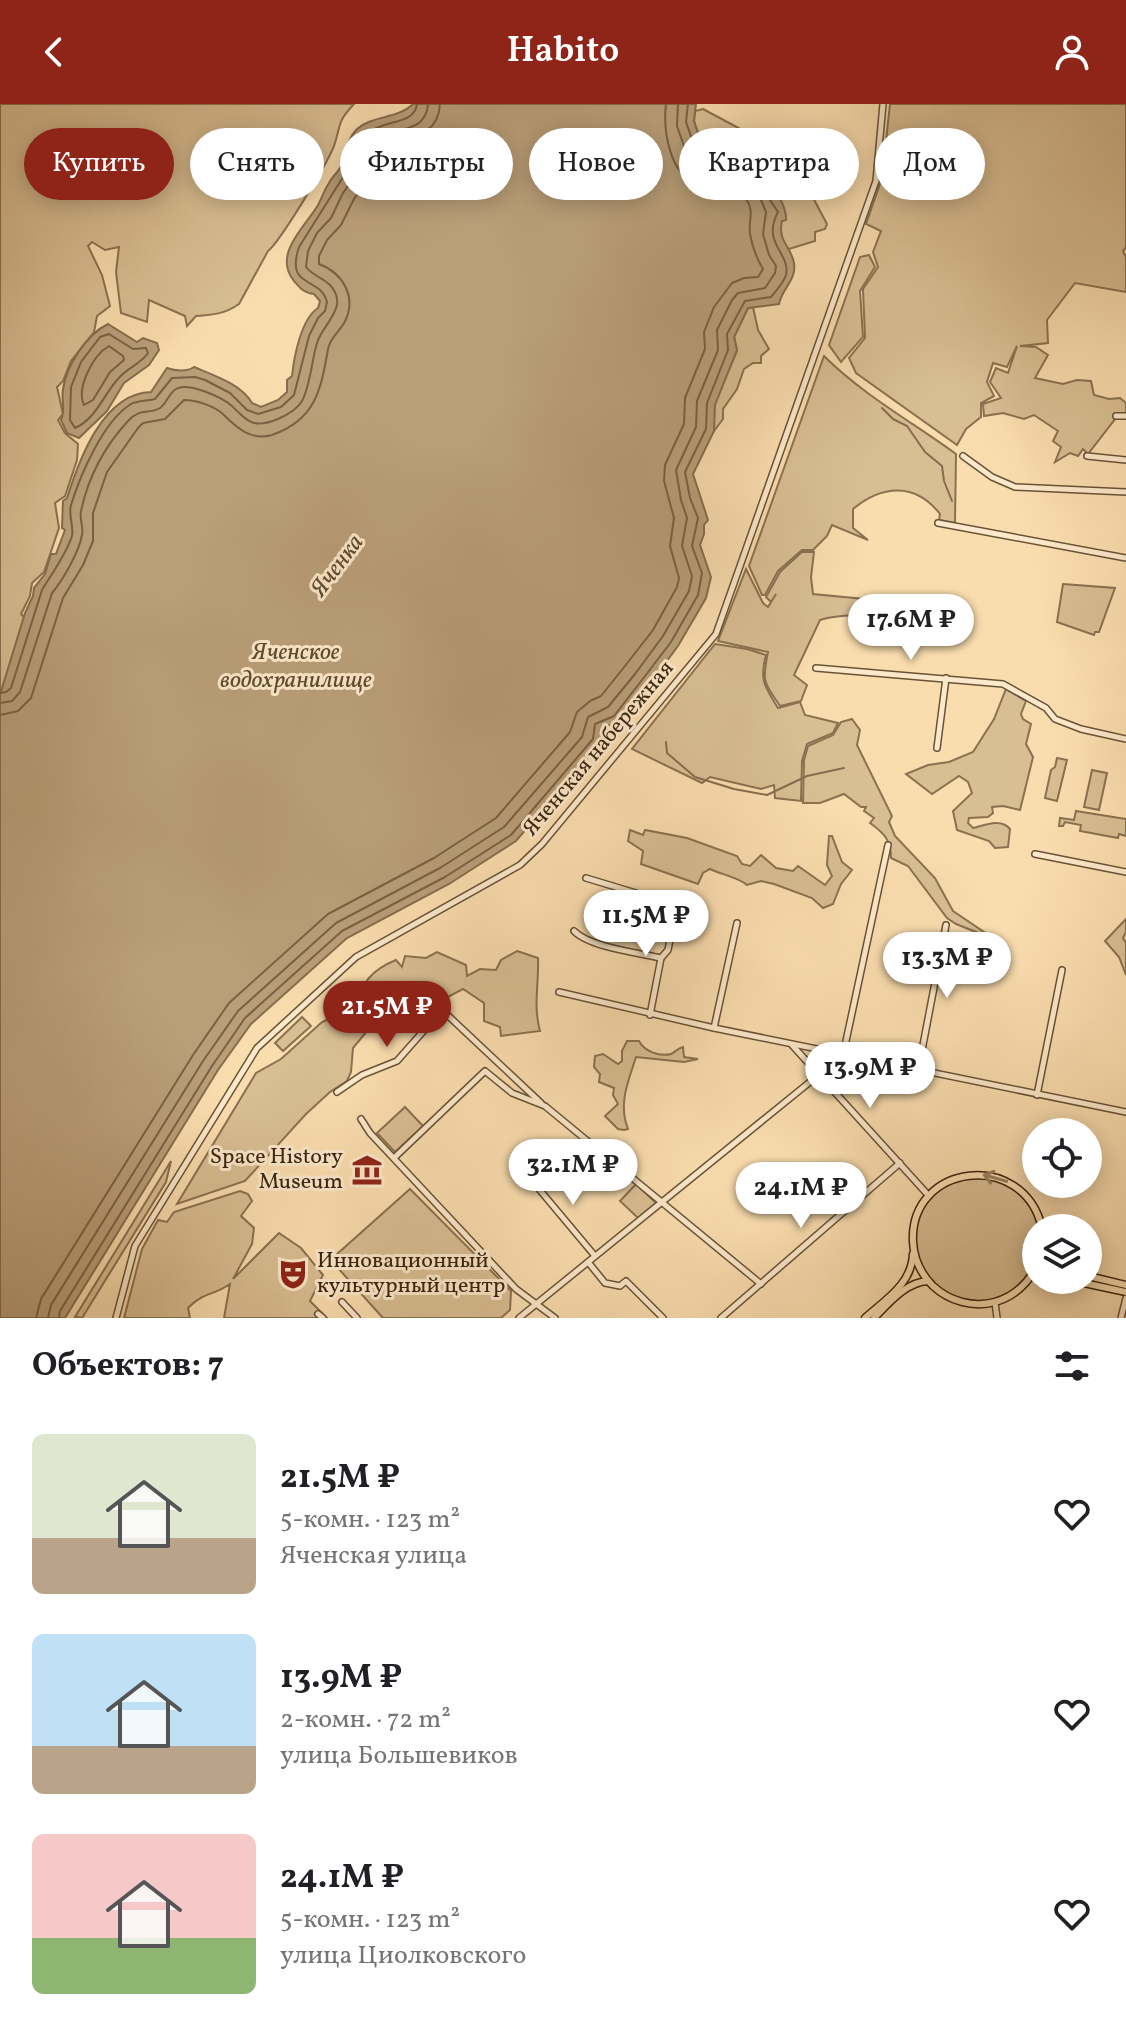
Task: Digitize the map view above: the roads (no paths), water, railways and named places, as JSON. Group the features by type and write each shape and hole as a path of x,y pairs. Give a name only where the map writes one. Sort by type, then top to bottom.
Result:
{"main road":[{"path":"865,1318 904,1283 913,1263 917,1214 929,1196 946,1183 970,1175 996,1177 1018,1188 1037,1214"},
{"path":"913,1247 921,1272 928,1281 937,1290 960,1302 995,1302 1022,1286"},
{"path":"1102,1279 1126,1285"},
{"path":"874,1318 917,1281 928,1281"},
{"path":"1102,1289 1126,1295"}],"street":[{"name":"Яченская набережная","path":"116,1318 135,1246 257,1048 356,957 520,865 542,844 716,634 876,181 883,104"},
{"path":"1116,416 1126,416"},
{"path":"963,456 992,477 1015,487 1126,492"},
{"path":"1087,456 1126,460"},
{"path":"938,523 1126,558"},
{"path":"816,668 1003,684 1046,708 1055,719 1081,729 1126,739"},
{"path":"937,748 946,678"},
{"path":"519,1318 843,1055 888,845"},
{"path":"1035,854 1126,872"},
{"path":"586,878 676,908 668,950 661,958 650,1015"},
{"path":"714,1028 737,923"},
{"path":"918,1071 946,925"},
{"path":"574,931 581,937 615,948 661,958"},
{"path":"1037,1095 1062,970"},
{"path":"559,992 650,1015 1126,1112"},
{"path":"337,1092 362,1075 397,1061 442,1010 545,1106 761,1284"},
{"path":"791,1044 929,1196"},
{"path":"394,1158 485,1071 507,1090 545,1106"},
{"path":"361,1119 370,1133 516,1289 555,1318"},
{"path":"721,1318 900,1163"},
{"path":"528,1176 595,1256"},
{"path":"588,1262 605,1283 620,1286 626,1281 663,1318"},
{"path":"1121,1318 1126,1295"},
{"path":"342,1302 357,1318"},
{"path":"995,1302 997,1318"}],"water":[{"name":"Яченское водохранилище","path":"413,104 696,104 696,128 679,128 679,200 781,200 786,220 782,221 781,234 794,263 793,274 779,304 748,308 734,337 737,350 715,405 714,431 693,474 708,520 700,545 711,577 706,598 678,646 649,685 617,724 605,726 600,731 605,737 516,841 449,884 347,938 251,1024 218,1070 65,1318 0,1318 0,695 25,613 34,588 45,574 51,554 56,554 65,530 62,528 63,501 67,498 86,448 106,416 119,404 134,395 151,392 167,368 188,370 194,367 210,373 234,385 252,403 261,407 278,400 287,392 287,380 292,376 303,329 320,301 294,281 288,271 289,251 299,231 320,200 324,200 330,180 340,168 340,200 513,200 513,128 358,128"},
{"path":"108,324 137,342 143,338 157,343 159,350 149,365 124,383 107,411 79,438 67,433 61,420 65,380 85,343"}],"waterway":[{"path":"882,408 893,419 907,426 925,452 942,466 952,501"},
{"path":"666,742 667,753 695,777 767,795 807,776 844,768"}],"place":[{"name":"Space History Museum","path":"367,1170"},
{"name":"Инновационный культурный центр","path":"293,1274"}],"water label":[{"name":"Яченка","path":"338,566"}]}
